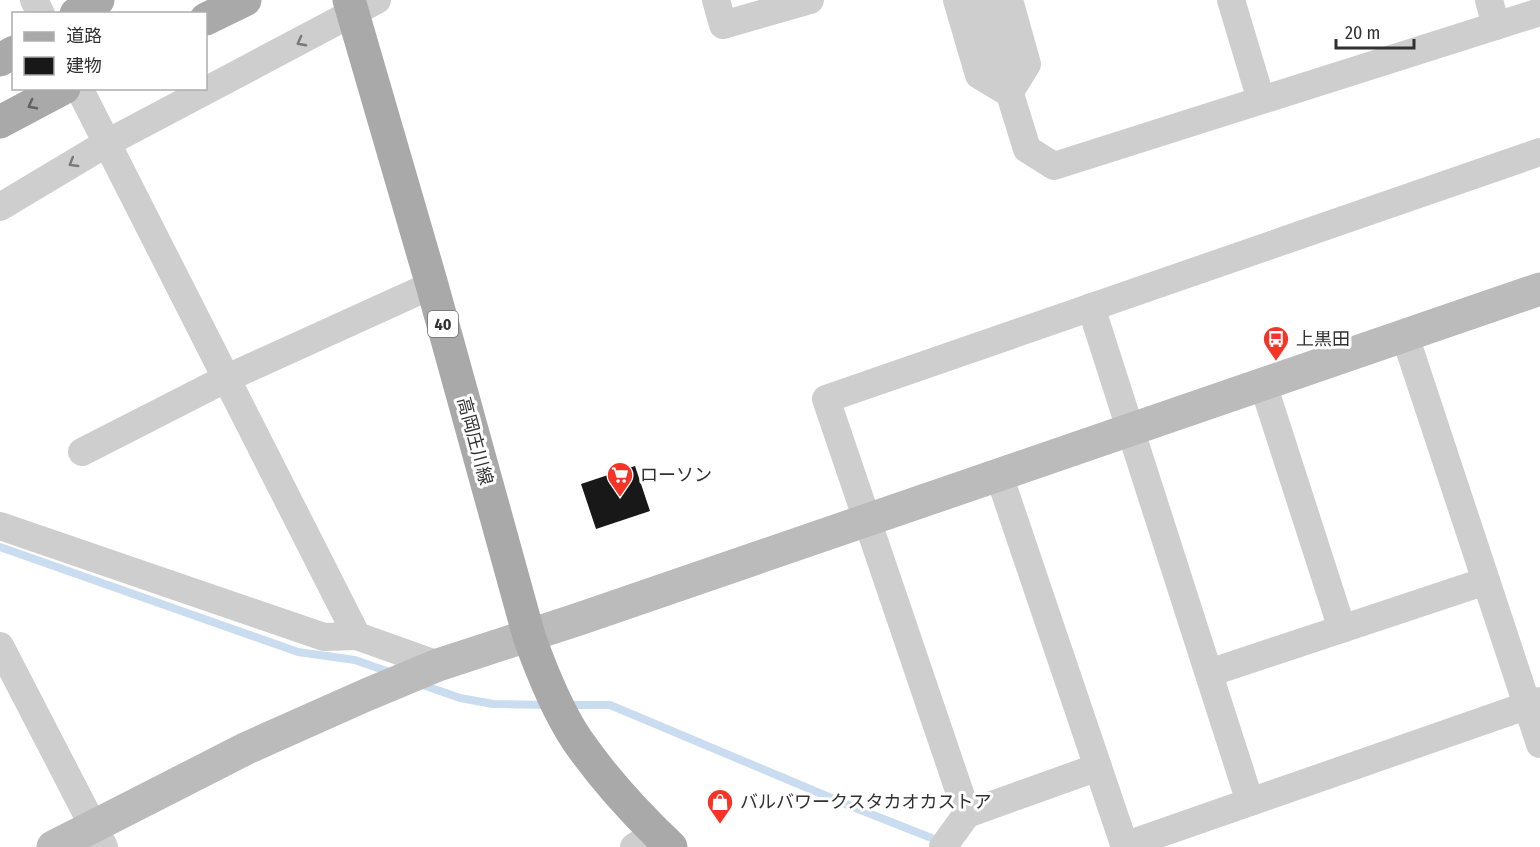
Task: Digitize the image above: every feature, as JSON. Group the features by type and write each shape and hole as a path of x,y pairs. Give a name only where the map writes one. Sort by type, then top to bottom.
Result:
{"main road":[{"path":"79,12 98,0"},
{"path":"207,19 245,0"},
{"name":"高岡庄川線","path":"360,4 432,285 529,636 544,678 576,739 654,842"},
{"path":"0,122 60,90"}],"street":[{"path":"716,0 723,25 810,0"},
{"path":"957,0 979,75 1009,93"},
{"path":"981,0 1027,149 1054,166 1261,100 1492,13 1540,12"},
{"path":"1009,0 1028,64 1009,93"},
{"path":"1231,0 1261,100"},
{"path":"207,88 360,4"},
{"path":"80,90 357,636"},
{"path":"0,207 107,143 203,90"},
{"path":"967,814 826,399 1540,152"},
{"path":"82,452 225,379 432,285"},
{"path":"53,847 99,837 247,748 428,669 1263,384 1539,293"},
{"path":"1091,307 1250,802"},
{"path":"1405,336 1486,581 1534,704 1540,744"},
{"path":"1263,384 1342,629"},
{"path":"999,475 1124,846 1534,704"},
{"path":"0,526 324,637 357,636 428,669"},
{"path":"1209,673 1486,581"},
{"path":"0,646 99,837"},
{"path":"943,847 967,814 1098,768"}],"building":[{"path":"635,466 650,511 596,529 581,484"}],"waterway":[{"path":"0,547 298,652 355,660 392,673"},
{"path":"420,684 460,698 493,704 549,705"},
{"path":"567,705 610,705 939,841"}],"place":[{"name":"上黒田","path":"1276,362"},
{"name":"ローソン","path":"620,498"},
{"name":"バルバワークスタカオカストア","path":"720,825"}]}
